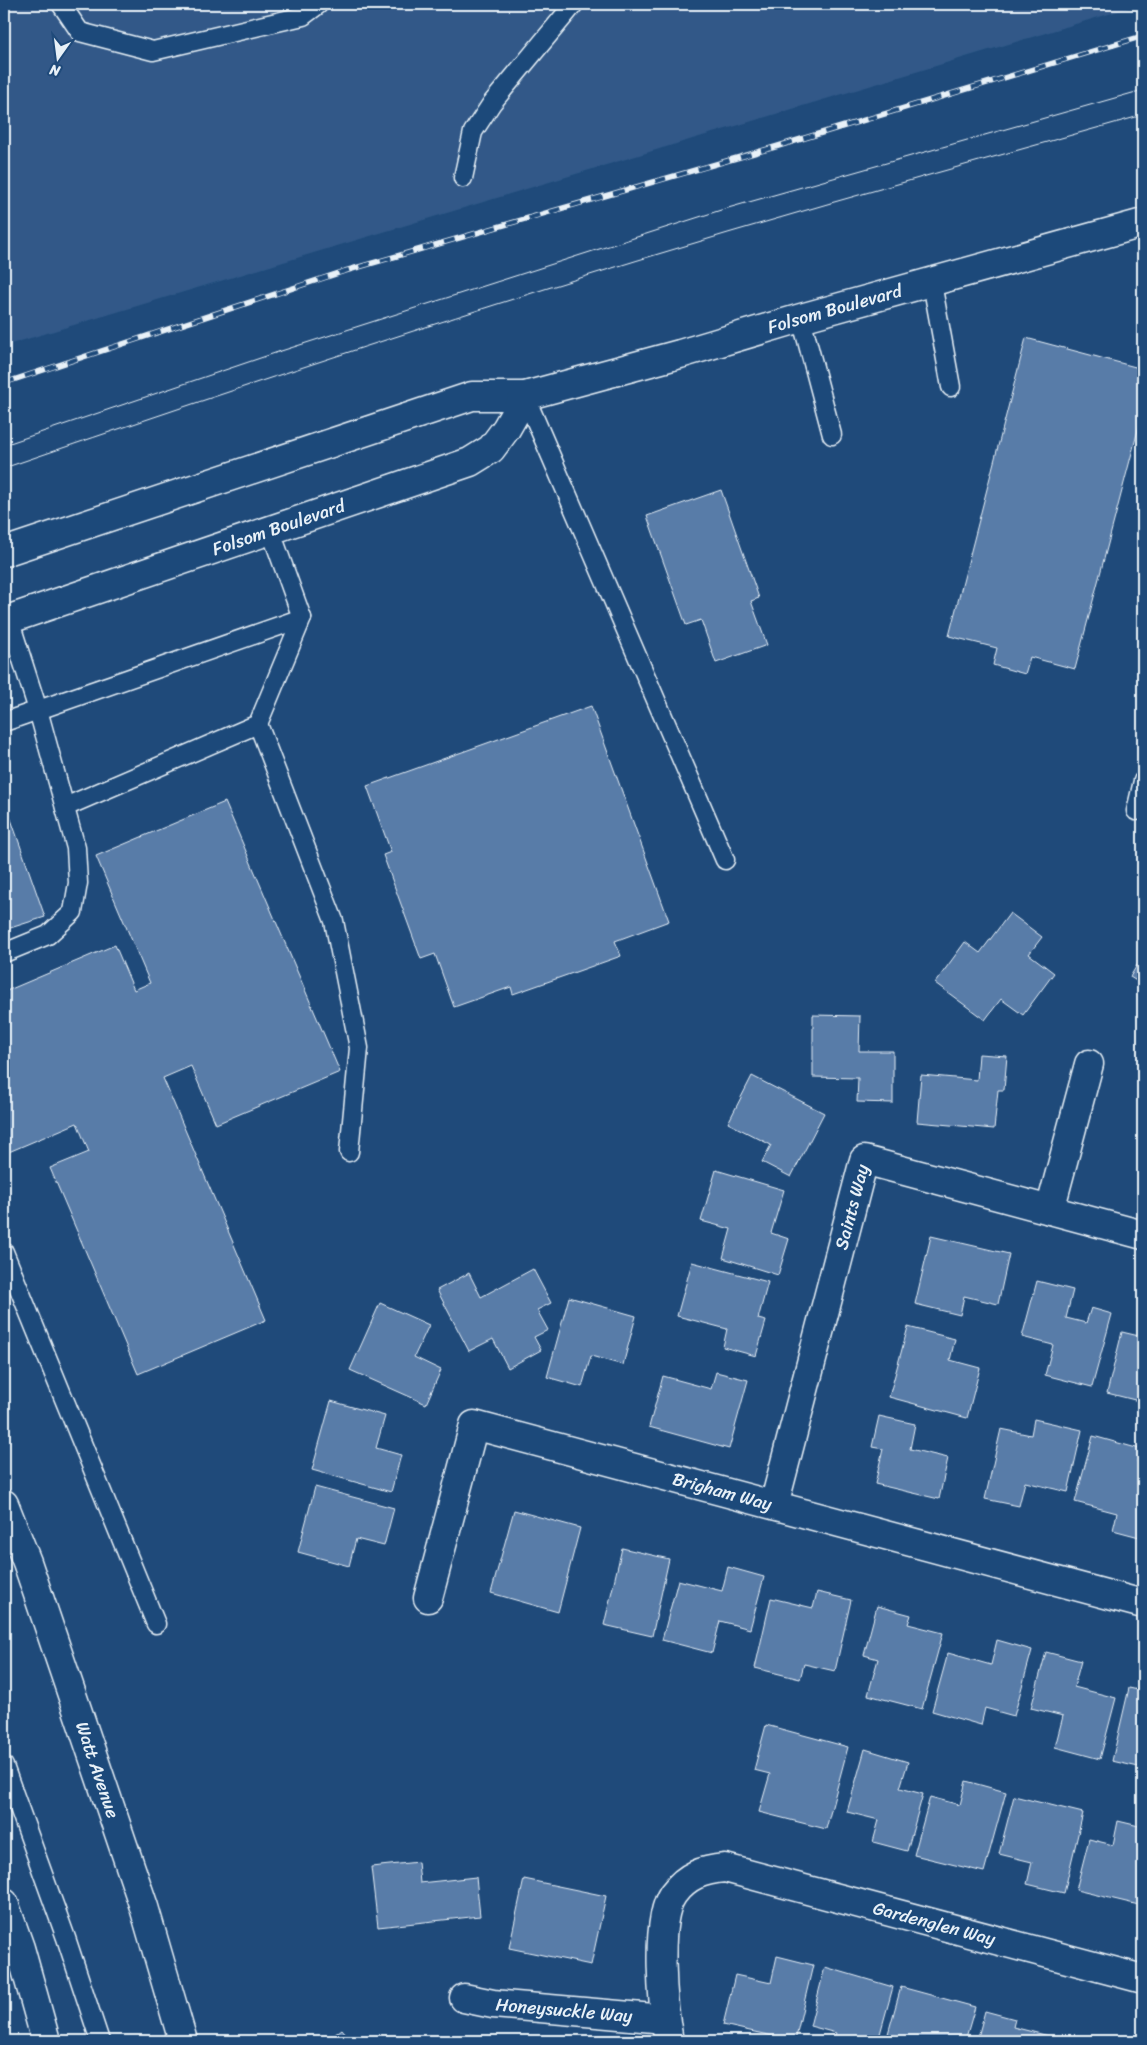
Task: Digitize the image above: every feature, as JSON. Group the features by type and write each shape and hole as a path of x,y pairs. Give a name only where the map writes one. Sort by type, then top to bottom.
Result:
{"street":[{"name":"Folsom Boulevard","path":"4,552 472,396 525,396 1143,224"},
{"name":"Folsom Boulevard","path":"7,620 470,462 491,449 506,429 525,396"},
{"path":"1050,1210 1089,1064"},
{"name":"Saints Way","path":"774,1505 864,1160 1143,1235"},
{"name":"Brigham Way","path":"428,1598 474,1425 1143,1604"},
{"name":"Watt Avenue","path":"4,1504 27,1562 144,1907 183,2041"},
{"name":"Gardenglen Way","path":"725,1868 1143,1979"},
{"name":"Honeysuckle Way","path":"464,1998 667,2030 663,1949 665,1914 672,1895 687,1879 706,1870 725,1868"},
{"path":"4,1903 20,1948 46,2041"}],"lane":[{"path":"61,4 80,32 153,50 303,16 319,4"},
{"path":"463,178 473,132 492,103 574,4"},
{"path":"932,283 951,387"},
{"path":"801,318 832,434"},
{"path":"525,396 725,860"},
{"path":"270,529 302,618 258,724 334,921 359,1048 348,1152"},
{"path":"4,722 302,618"},
{"path":"4,953 48,935 73,912 78,883 76,848 65,807 38,710 7,620"},
{"path":"65,807 258,724"},
{"path":"1143,781 1136,811 1143,809"},
{"path":"4,1252 156,1624"},
{"path":"4,1766 66,1938 100,2041"}],"shaded area":[{"path":"4,4 1142,4 4,346"}],"building":[{"path":"1026,338 1143,369 1143,411 1075,669 1030,657 1025,674 993,665 997,648 949,636"},
{"path":"721,490 759,598 751,601 767,645 716,663 701,620 686,625 647,516"},
{"path":"591,706 669,921 615,941 621,956 513,994 511,987 454,1007 435,954 421,959 383,855 391,852 367,786"},
{"path":"4,802 45,917 4,930"},
{"path":"225,802 340,1072 216,1124 191,1066 163,1078 266,1320 138,1374 50,1168 89,1152 77,1123 4,1154 4,992 115,945 134,990 150,983 96,856"},
{"path":"1010,913 1042,937 1029,954 1054,973 1023,1015 1001,999 985,1020 935,983 965,942 980,953"},
{"path":"1143,955 1143,985 1130,977"},
{"path":"813,1015 860,1016 859,1051 893,1051 893,1103 857,1102 858,1078 813,1077"},
{"path":"979,1054 1007,1056 1004,1090 998,1090 994,1129 917,1122 921,1075 977,1080"},
{"path":"752,1076 824,1113 791,1177 762,1162 771,1145 728,1123"},
{"path":"716,1170 784,1190 771,1233 789,1239 778,1275 723,1258 731,1229 701,1221"},
{"path":"931,1236 1009,1254 998,1304 964,1296 960,1315 915,1304"},
{"path":"692,1262 768,1282 758,1319 766,1321 756,1356 723,1347 727,1329 677,1316"},
{"path":"533,1269 551,1303 537,1310 548,1330 534,1337 541,1350 508,1368 493,1339 469,1351 437,1290 469,1273 481,1297"},
{"path":"1037,1281 1073,1290 1066,1318 1086,1323 1091,1308 1112,1314 1092,1387 1045,1375 1053,1345 1022,1337"},
{"path":"569,1297 636,1316 623,1365 591,1356 582,1387 547,1377"},
{"path":"380,1303 429,1325 414,1357 441,1370 426,1404 350,1370"},
{"path":"908,1327 955,1339 950,1360 980,1368 967,1418 889,1397"},
{"path":"1122,1332 1143,1337 1143,1402 1107,1393"},
{"path":"716,1372 748,1380 729,1449 649,1427 663,1376 711,1389"},
{"path":"331,1401 385,1416 376,1448 401,1455 391,1492 312,1470"},
{"path":"879,1416 915,1424 910,1449 948,1458 939,1499 875,1484 883,1449 872,1447"},
{"path":"1034,1419 1082,1430 1068,1492 1025,1482 1019,1506 985,1499 1001,1429 1031,1435"},
{"path":"1093,1436 1140,1449 1137,1462 1143,1464 1143,1538 1113,1530 1117,1513 1075,1502"},
{"path":"315,1487 394,1508 384,1546 356,1539 349,1566 298,1552"},
{"path":"514,1510 580,1528 558,1612 491,1593"},
{"path":"622,1548 669,1559 652,1636 604,1625"},
{"path":"728,1567 764,1577 750,1629 720,1621 712,1653 662,1640 678,1580 722,1591"},
{"path":"817,1592 851,1600 835,1671 804,1664 800,1679 755,1668 771,1598 813,1608"},
{"path":"877,1606 911,1615 908,1624 943,1633 922,1709 868,1695 878,1659 864,1655"},
{"path":"997,1640 1032,1650 1014,1716 985,1708 981,1725 932,1711 948,1653 991,1665"},
{"path":"1046,1652 1081,1661 1074,1687 1116,1698 1100,1759 1055,1747 1063,1716 1031,1708"},
{"path":"1129,1688 1143,1691 1143,1768 1112,1761"},
{"path":"766,1725 848,1747 826,1829 759,1812 770,1774 754,1770"},
{"path":"865,1749 908,1762 900,1788 923,1794 907,1851 873,1842 879,1820 847,1812"},
{"path":"966,1781 1006,1792 984,1872 914,1855 930,1797 960,1805"},
{"path":"1014,1796 1083,1813 1064,1893 1027,1884 1032,1862 999,1854"},
{"path":"1118,1821 1143,1827 1143,1906 1076,1890 1089,1839 1113,1845"},
{"path":"418,1862 420,1883 476,1877 480,1916 378,1927 371,1867"},
{"path":"524,1879 606,1896 591,1965 509,1948"},
{"path":"777,1956 813,1965 795,2041 723,2025 735,1975 771,1983"},
{"path":"825,1967 893,1987 878,2041 833,2041 836,2033 810,2026"},
{"path":"901,1987 975,2007 965,2041 886,2041"},
{"path":"985,2011 1015,2019 1013,2027 1049,2036 1048,2041 977,2041"},
{"path":"342,2029 352,2041 326,2041"}],"tram line":[{"path":"4,445 278,352 721,210 1143,90"},
{"path":"4,468 455,317 637,260 1143,115"}],"railway":[{"path":"4,383 345,271 775,147 1143,36"}]}
